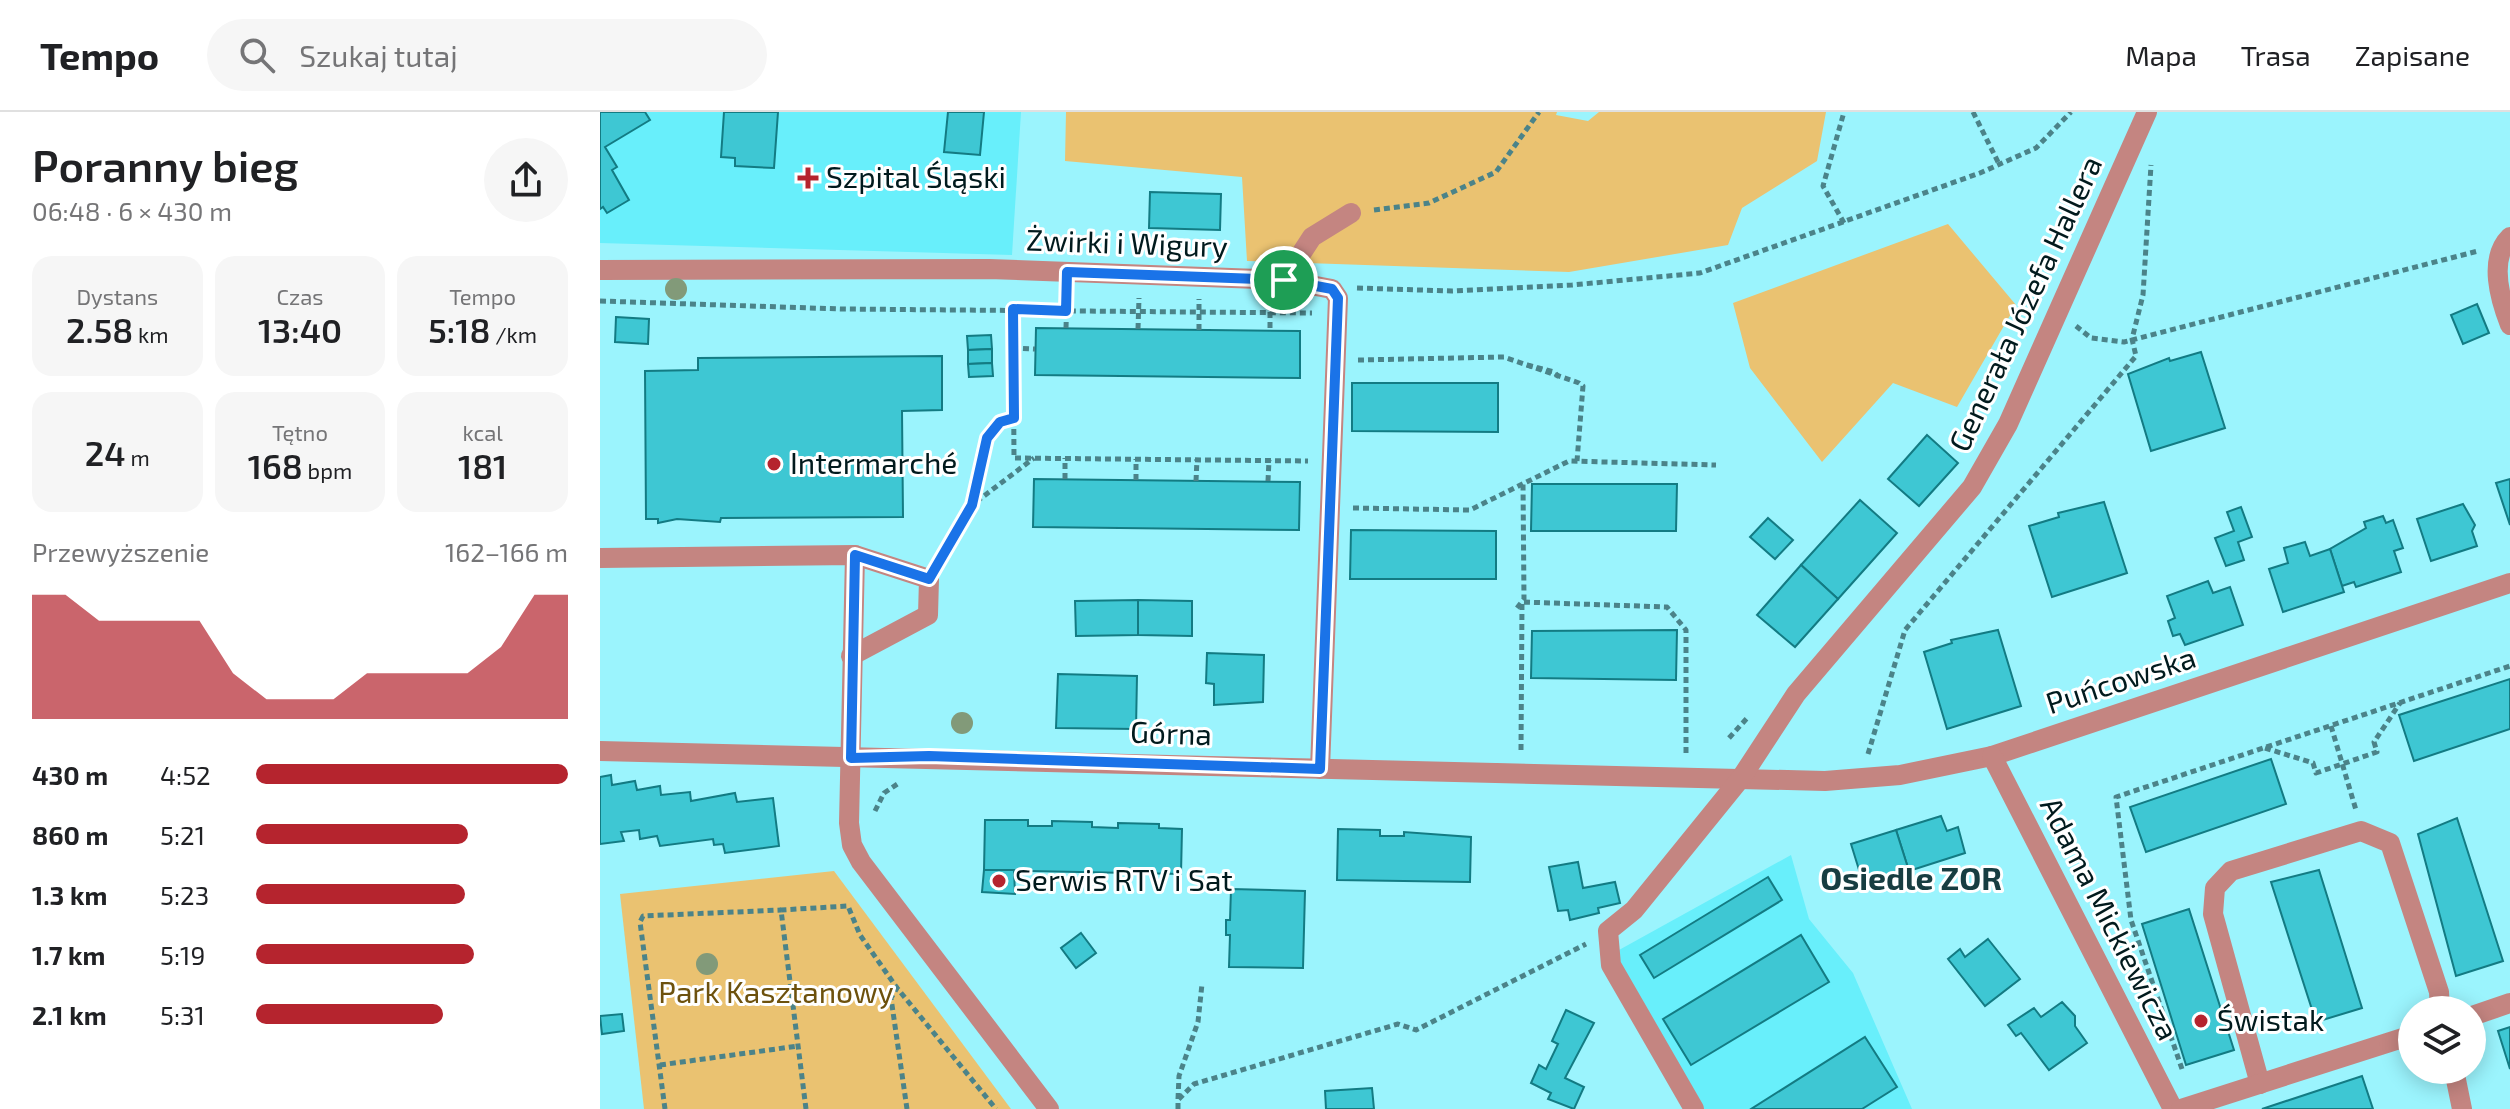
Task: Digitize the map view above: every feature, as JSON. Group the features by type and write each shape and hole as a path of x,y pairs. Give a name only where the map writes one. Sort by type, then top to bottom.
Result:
{"street":[{"name":"Generała Józefa Hallera","path":"1608,931 1634,910 1741,778 1796,694 1972,487 2008,424 2147,112"},
{"path":"1284,280 1312,237 1351,213"},
{"path":"2506,241 2497,268 2501,302 2510,325"},
{"name":"Żwirki i Wigury","path":"600,270 1067,272 1284,280 1332,289"},
{"path":"1320,769 1338,298 1332,289"},
{"path":"855,555 849,823 852,845 861,862 1049,1109"},
{"path":"600,558 855,555 929,579 928,615 851,656"},
{"name":"Puńcowska","path":"1741,778 1825,781 1900,775 1992,756 2510,583"},
{"name":"Górna","path":"600,751 851,758 929,756 1320,769 1741,778"},
{"name":"Adama Mickiewicza","path":"1992,756 2173,1109"},
{"path":"2260,1084 2213,914 2215,888 2231,871 2361,831 2390,843 2439,996"},
{"path":"1608,931 1611,965 1694,1109"},
{"path":"2486,1011 2510,1003"},
{"path":"2181,1109 2398,1040"},
{"path":"2457,1084 2462,1109"}],"path":[{"path":"1351,213 1429,203 1496,172 1539,112"},
{"path":"1844,112 1823,186 1844,223"},
{"path":"1973,112 1999,164"},
{"path":"1332,289 1467,290 1700,273 1844,223 2036,148 2071,112"},
{"path":"1867,759 1905,630 2136,356 2132,339 2143,295 2152,161"},
{"path":"2058,309 2091,338 2132,339 2506,241"},
{"path":"1066,328 1067,272"},
{"path":"600,301 1312,313"},
{"path":"1013,309 1014,458 1320,461"},
{"path":"1013,348 1035,349"},
{"path":"1357,359 1504,357 1583,386 1577,461"},
{"path":"929,579 972,505 987,438 1000,422 1014,418"},
{"path":"972,505 1034,458"},
{"path":"1065,458 1065,479"},
{"path":"1136,459 1136,480"},
{"path":"1196,481 1197,459"},
{"path":"1268,481 1269,460"},
{"path":"1352,508 1470,510 1523,483 1577,461 1716,465"},
{"path":"1521,754 1522,602 1526,537 1523,483"},
{"path":"1517,608 1522,602"},
{"path":"1522,602 1667,607 1686,630 1686,758"},
{"path":"2179,1081 2182,1067 2131,920 2116,797 2510,666"},
{"path":"2264,748 2313,763 2316,773 2377,752 2374,742 2401,703"},
{"path":"1729,738 1750,715"},
{"path":"2331,726 2361,831"},
{"path":"872,820 884,793 911,778"},
{"path":"665,1109 640,922 643,916 848,906 860,935 897,988 996,1109"},
{"path":"781,910 806,1109"},
{"path":"1178,1100 1194,1084 1398,1024 1416,1030 1567,956 1608,931"},
{"path":"1178,1109 1179,1076 1198,1022 1202,984"},
{"path":"897,988 891,998 907,1109"},
{"path":"660,1065 798,1046"}],"shaded area":[{"name":"Szpital Śląski","path":"600,112 1021,112 1012,255 600,243"},
{"path":"1791,855 1809,919 1853,973 1912,1109 1704,1109 1619,967 1619,950"}],"green space":[{"path":"1066,112 1557,112 1556,115 1588,121 1599,112 1826,112 1817,161 1742,208 1728,245 1569,272 1247,261 1242,177 1065,161"},
{"path":"1948,224 2016,305 1957,407 1893,383 1822,462 1750,368 1733,303"},
{"name":"Park Kasztanowy","path":"834,871 1011,1109 644,1109 620,894"}],"building":[{"path":"600,112 645,112 650,120 605,147 617,167 612,170 629,200 607,213 603,207 600,209"},
{"path":"724,112 778,112 774,168 735,166 735,158 721,157"},
{"path":"948,112 984,112 980,155 944,152"},
{"path":"1150,192 1221,194 1220,230 1149,228"},
{"path":"2477,304 2489,333 2463,344 2451,315"},
{"path":"616,317 649,319 648,344 615,342"},
{"path":"1036,328 1300,331 1300,378 1035,375"},
{"path":"991,335 992,349 968,350 967,336"},
{"path":"992,349 992,363 968,364 968,350"},
{"path":"2201,352 2225,428 2151,451 2128,374 2169,358 2170,361"},
{"name":"Intermarché","path":"942,356 942,410 902,411 903,517 721,518 720,522 677,519 658,523 658,519 646,519 645,371 698,370 698,358"},
{"path":"992,363 993,376 969,377 968,364"},
{"path":"1352,383 1498,383 1498,432 1352,431"},
{"path":"1927,435 1958,463 1919,506 1888,479"},
{"path":"1034,479 1300,482 1299,530 1033,527"},
{"path":"2510,479 2510,525 2496,483"},
{"path":"1532,484 1677,484 1676,531 1531,531"},
{"path":"1860,500 1897,533 1838,599 1801,565"},
{"path":"2104,502 2127,573 2052,597 2029,526 2059,517 2058,513"},
{"path":"2463,504 2475,525 2472,531 2477,546 2431,561 2417,519"},
{"path":"2241,507 2252,537 2238,542 2244,560 2226,566 2215,538 2234,531 2227,512"},
{"path":"2383,516 2386,523 2393,520 2403,548 2394,551 2401,572 2356,587 2354,582 2342,586 2330,549 2366,528 2364,522"},
{"path":"1768,518 1793,540 1775,559 1750,537"},
{"path":"1351,530 1496,531 1496,579 1350,579"},
{"path":"2305,542 2310,556 2330,549 2344,592 2283,612 2269,569 2288,563 2284,548"},
{"path":"1801,565 1838,599 1795,647 1757,615"},
{"path":"2208,581 2213,593 2230,587 2243,625 2185,645 2180,634 2173,636 2168,621 2175,618 2167,596"},
{"path":"1138,600 1192,601 1192,636 1138,635"},
{"path":"1138,600 1138,635 1076,636 1075,601"},
{"path":"1677,630 1676,680 1531,678 1532,631"},
{"path":"1998,630 2021,706 1947,729 1924,652 1952,643 1951,640"},
{"path":"1207,653 1264,655 1263,702 1214,705 1214,684 1206,683"},
{"path":"1058,674 1137,676 1136,729 1056,728"},
{"path":"2510,679 2510,729 2414,761 2399,715"},
{"path":"2271,759 2286,804 2146,852 2130,807"},
{"path":"611,775 612,785 635,781 637,790 660,786 661,795 690,792 691,801 735,793 737,802 773,798 779,846 725,853 723,844 714,845 713,839 660,846 657,836 640,839 639,830 621,832 624,841 600,844 600,777"},
{"path":"1941,816 1947,831 1958,827 1965,853 1909,871 1896,830"},
{"path":"2457,818 2503,961 2456,976 2418,834"},
{"path":"985,820 1028,820 1028,826 1052,826 1052,821 1092,822 1092,827 1118,828 1118,823 1159,824 1159,828 1182,829 1181,874 984,870"},
{"path":"1338,829 1380,830 1380,836 1404,836 1404,832 1471,837 1470,882 1337,880"},
{"path":"1896,830 1909,871 1864,886 1851,844"},
{"path":"1578,862 1583,888 1615,882 1620,903 1598,908 1599,913 1570,920 1568,910 1558,911 1549,867"},
{"name":"Serwis RTV i Sat","path":"984,870 1014,870 1015,894 982,892"},
{"path":"2319,870 2362,1008 2316,1022 2271,882"},
{"path":"1768,877 1782,900 1654,978 1640,955"},
{"path":"1231,889 1305,891 1303,968 1229,967 1230,935 1226,935 1226,920 1230,920"},
{"path":"2189,909 2234,1050 2186,1065 2142,924"},
{"path":"1081,933 1096,953 1076,968 1061,948"},
{"path":"1801,935 1829,982 1691,1065 1663,1019"},
{"path":"1988,939 2020,979 1985,1006 1948,959 1960,949 1965,957"},
{"path":"2062,1002 2075,1016 2075,1026 2087,1043 2049,1070 2021,1033 2016,1036 2008,1025 2034,1008 2041,1017"},
{"path":"1566,1010 1594,1023 1565,1078 1584,1087 1574,1109 1548,1099 1551,1093 1531,1083 1539,1065 1546,1069 1558,1044 1552,1041"},
{"path":"622,1014 624,1031 602,1034 600,1016"},
{"path":"2510,1027 2510,1069 2498,1031"},
{"path":"1865,1037 1897,1087 1862,1109 1751,1109"},
{"path":"2362,1076 2373,1109 2262,1109"},
{"path":"1372,1088 1374,1109 1326,1109 1325,1091"}],"place":[{"name":"Szpital Śląski","path":"808,178"},
{"name":"Intermarché","path":"774,464"},
{"name":"Serwis RTV i Sat","path":"999,881"},
{"name":"Świstak","path":"2201,1021"}],"district":[{"name":"Osiedle ZOR","path":"1911,879"}],"route":[{"path":"1067,272 1284,280 1332,289 1338,298 1320,769 929,756 851,758 855,555 929,579 963,527 977,489 987,438 1000,422 1014,418 1013,309 1066,311 1067,272"}]}
